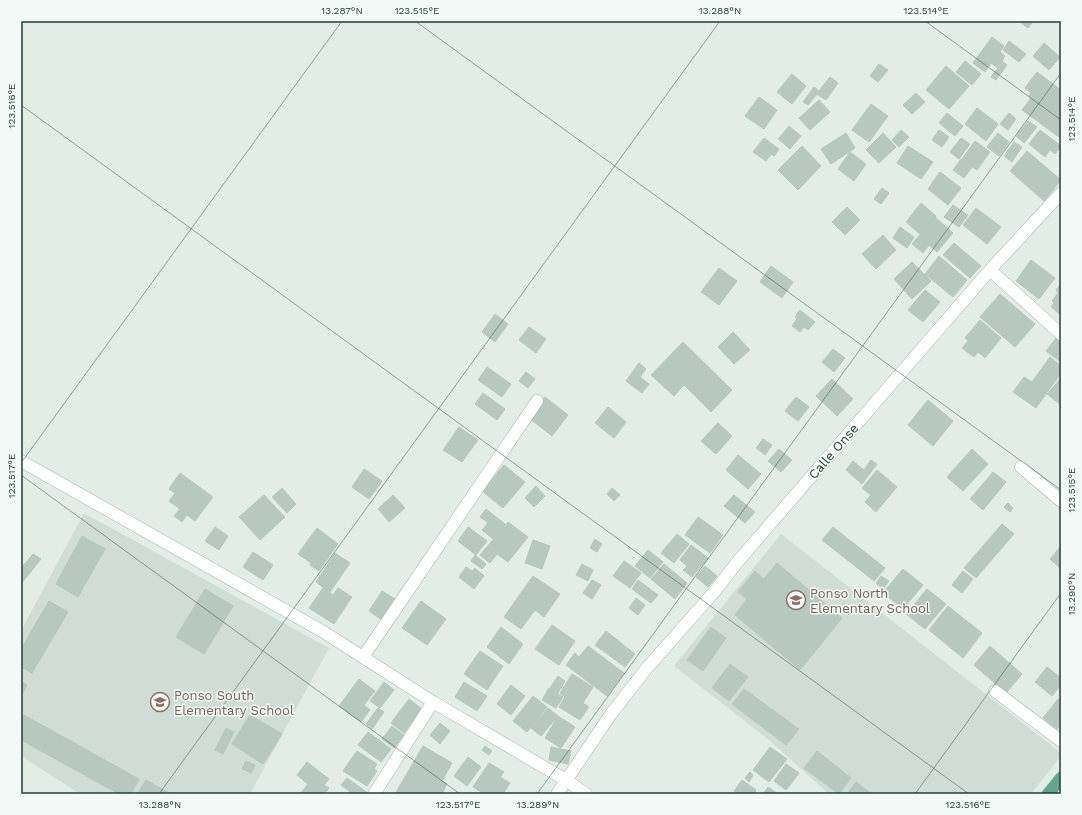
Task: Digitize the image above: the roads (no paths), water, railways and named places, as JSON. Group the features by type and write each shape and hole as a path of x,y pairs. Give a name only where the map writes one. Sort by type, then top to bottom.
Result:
{"main road":[{"path":"1048,794 1061,778"}],"street":[{"name":"Calle Onse","path":"557,794 611,714 647,668 715,592 739,560 990,270 1061,193"},
{"path":"990,270 1061,334"},
{"path":"363,657 537,401"},
{"path":"21,461 322,631 433,702 566,780 586,794"},
{"path":"1021,467 1061,501"},
{"path":"995,691 1061,741"},
{"path":"374,794 433,702"}],"place":[{"name":"Ponso North Elementary School","path":"796,600"},
{"name":"Ponso South Elementary School","path":"160,702"}]}
